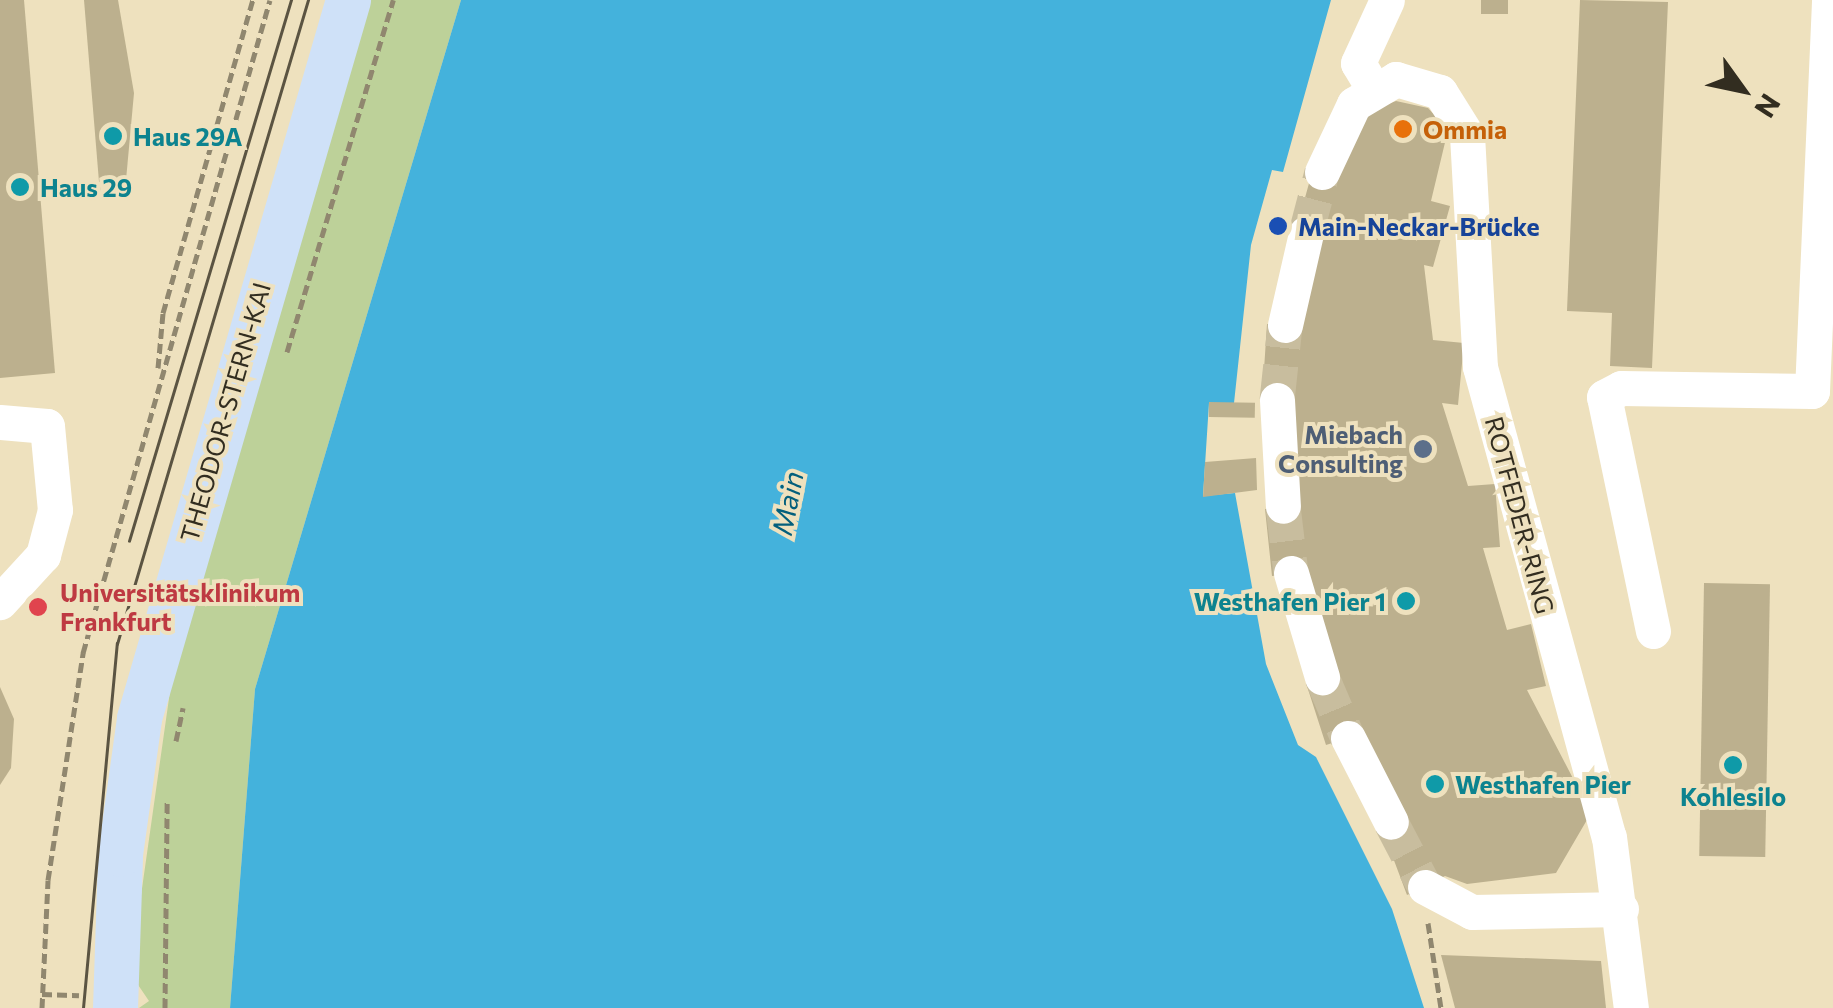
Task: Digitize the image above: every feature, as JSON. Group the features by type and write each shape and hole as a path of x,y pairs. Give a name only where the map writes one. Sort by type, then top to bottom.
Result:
{"main road":[{"name":"THEODOR-STERN-KAI","path":"111,1004 120,854 138,718 348,0"}],"street":[{"path":"1322,172 1354,104 1373,88 1358,62 1387,0"},
{"path":"1653,631 1604,398 1621,388 1812,391 1828,0"},
{"name":"ROTFEDER-RING","path":"1373,88 1396,79 1440,92 1467,135 1480,367 1609,837 1631,1008"},
{"path":"1285,325 1306,233"},
{"path":"1277,400 1283,506"},
{"path":"0,422 48,426 56,510 44,556 0,602"},
{"path":"1291,573 1322,677"},
{"path":"1348,738 1391,822"},
{"path":"1426,887 1472,912 1620,909"}],"path":[{"path":"156,382 183,242 253,0"},
{"path":"42,1008 65,742 156,382 270,0"},
{"path":"286,356 393,0"},
{"path":"171,760 184,704"},
{"path":"165,1008 167,779"},
{"path":"1428,923 1442,1008"}],"green space":[{"path":"366,0 461,0 255,689 230,1008 139,1008 149,1001 130,973 178,635"}],"water":[{"name":"Main","path":"461,0 1331,0 1283,172 1272,170 1251,245 1234,403 1209,403 1203,496 1235,493 1266,664 1298,745 1316,757 1392,909 1424,1008 230,1008 255,689"}],"building":[{"name":"Haus 29","path":"0,0 24,0 55,373 0,378"},
{"name":"Haus 29A","path":"84,0 118,0 134,93 126,180 100,194"},
{"path":"1481,0 1508,0 1508,14 1481,14"},
{"path":"1580,0 1668,2 1652,368 1610,366 1612,313 1567,311"},
{"path":"1396,101 1428,108 1448,130 1431,201 1450,206 1433,267 1424,265 1433,340 1464,343 1458,405 1442,403 1468,486 1495,484 1500,547 1483,548 1507,630 1531,624 1546,686 1527,690 1591,813 1556,873 1467,884 1445,876 1407,895 1348,738 1326,745 1306,683 1303,571 1272,576 1265,509 1295,504 1262,400 1267,324 1298,326 1296,230 1313,169 1374,109"},
{"path":"1209,402 1255,403 1255,418 1209,417"},
{"path":"1256,458 1257,490 1203,497 1205,462"},
{"name":"Kohlesilo","path":"1704,583 1770,584 1765,857 1699,856"},
{"path":"0,687 14,719 11,768 0,785"},
{"path":"1441,955 1601,961 1606,1008 1455,1008"}],"tunnel":[{"path":"1306,233 1322,172"},
{"path":"1277,400 1285,325"},
{"path":"1283,506 1291,573"},
{"path":"1322,677 1348,738"},
{"path":"1391,822 1425,887"}],"tram line":[{"path":"129,541 291,0"},
{"path":"83,1008 117,644 308,0"}],"place":[{"name":"Ommia","path":"1403,129"},
{"name":"Haus 29A","path":"113,136"},
{"name":"Haus 29","path":"20,187"},
{"name":"Main-Neckar-Brücke","path":"1278,226"},
{"name":"Miebach Consulting","path":"1423,449"},
{"name":"Westhafen Pier 1","path":"1406,601"},
{"name":"Universitätsklinikum Frankfurt","path":"38,607"},
{"name":"Kohlesilo","path":"1733,765"},
{"name":"Westhafen Pier","path":"1435,784"}]}
